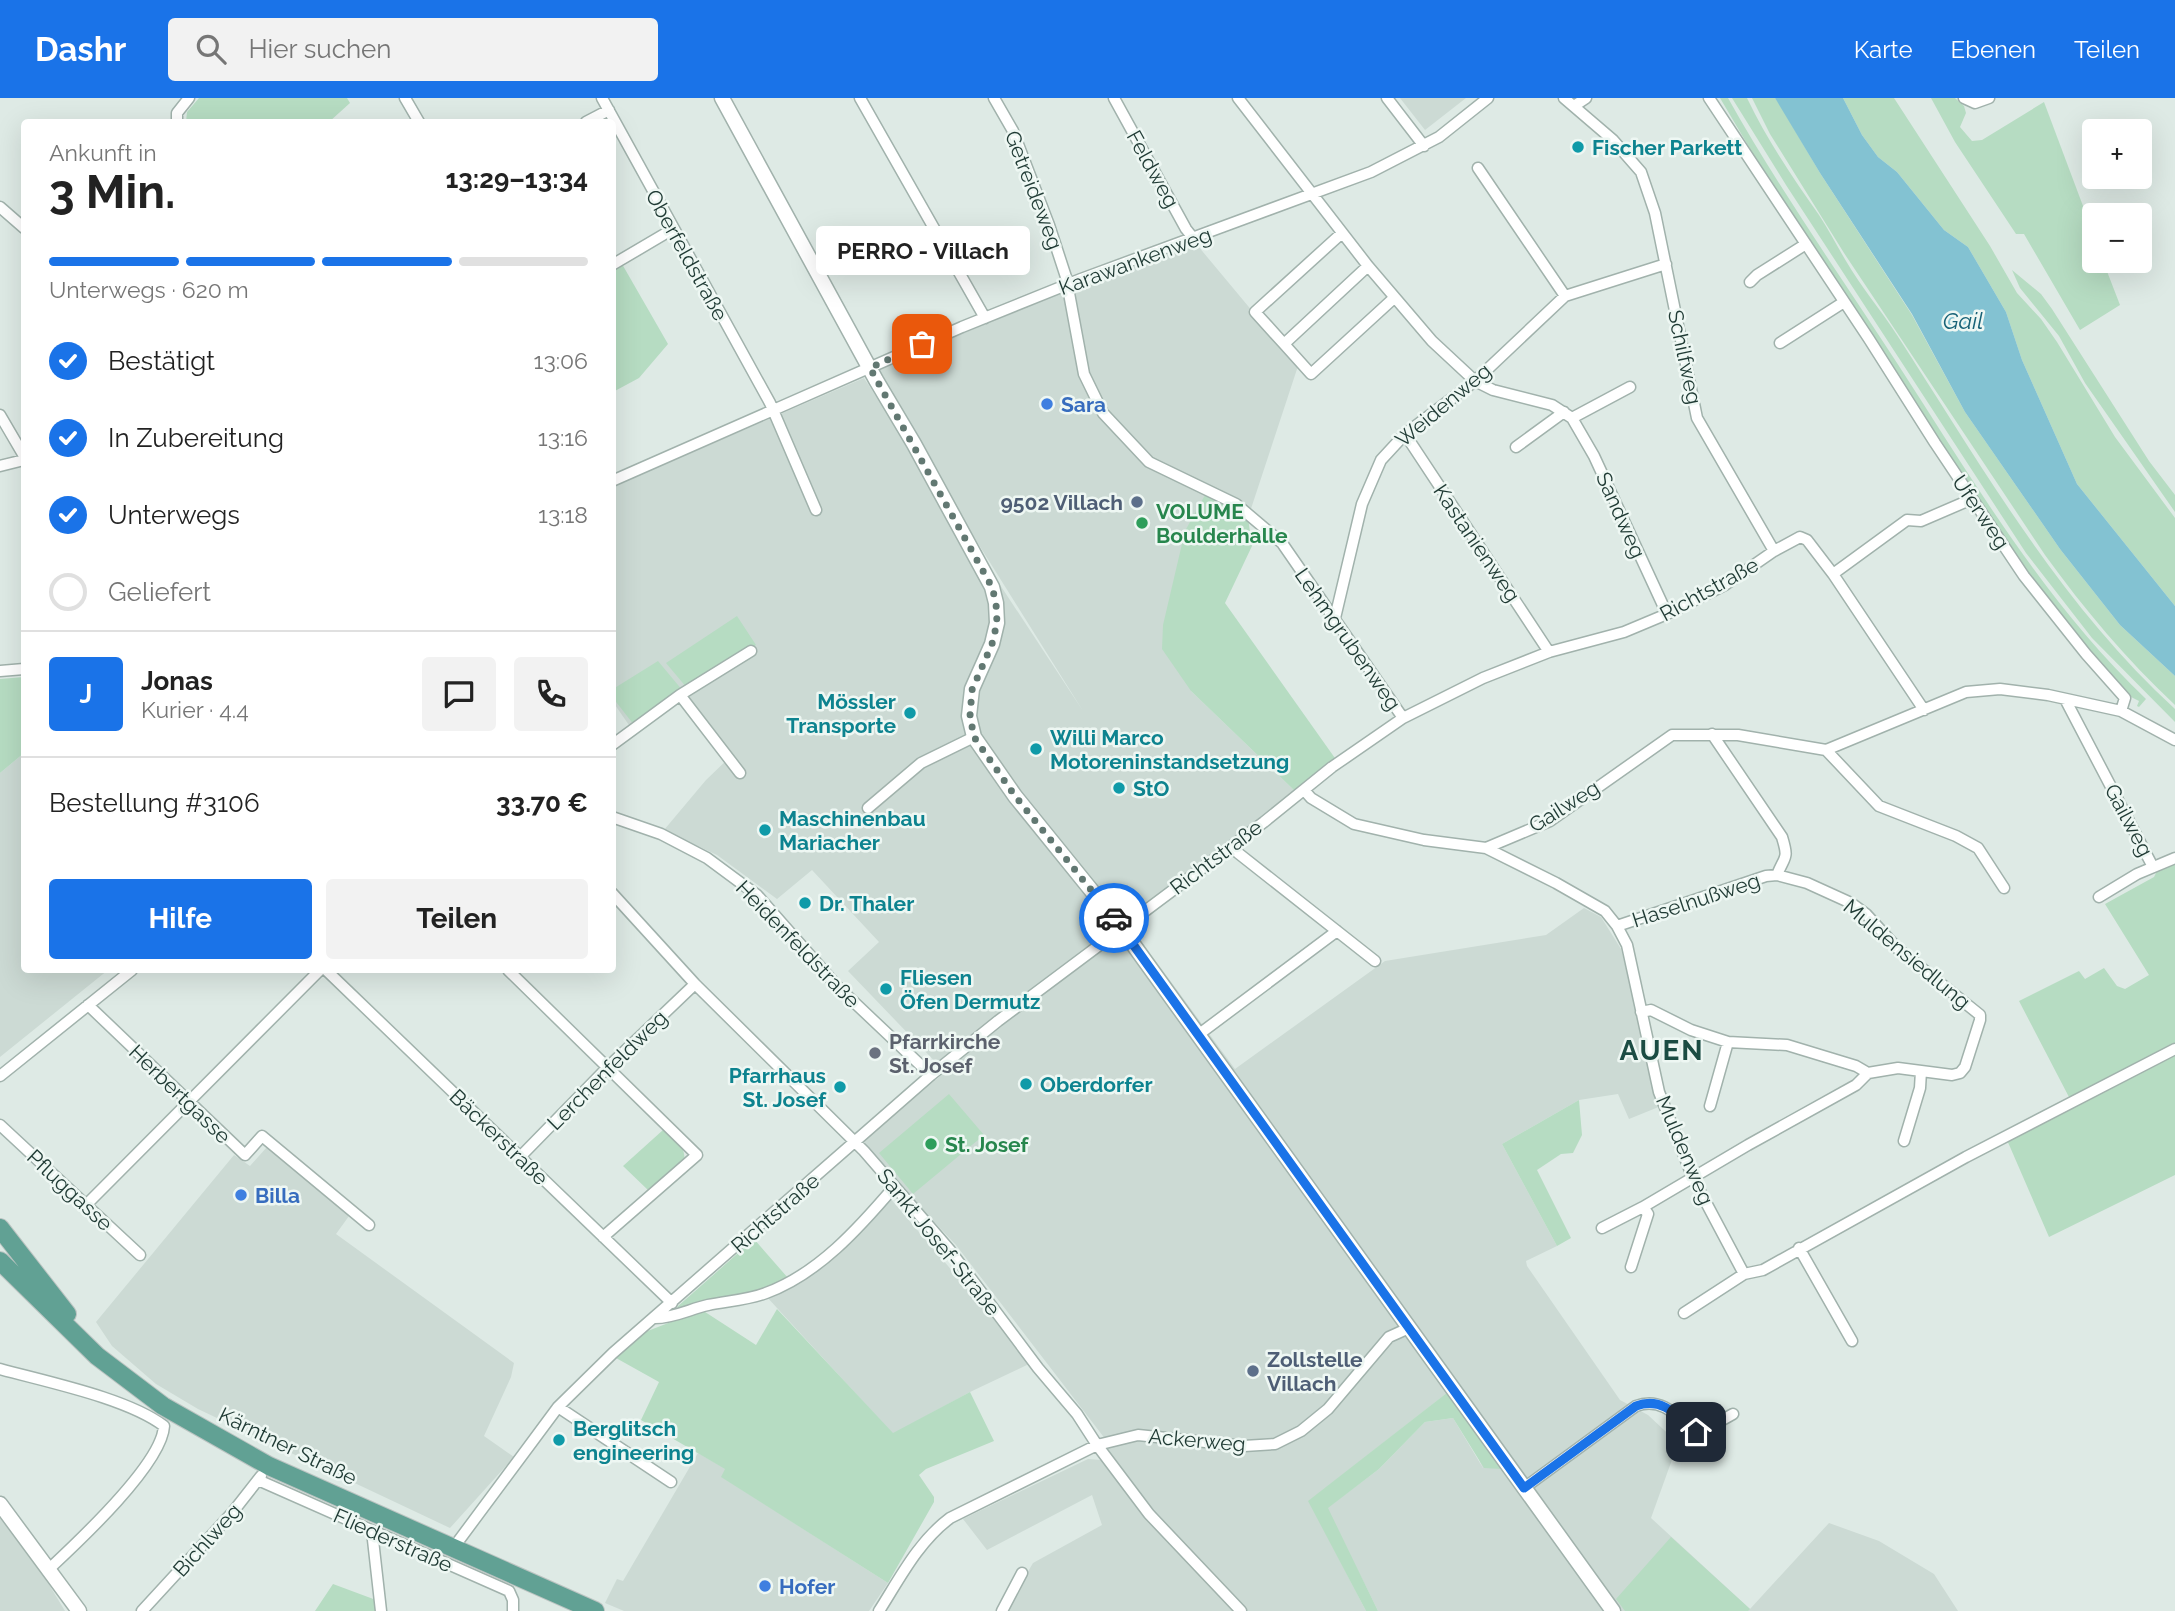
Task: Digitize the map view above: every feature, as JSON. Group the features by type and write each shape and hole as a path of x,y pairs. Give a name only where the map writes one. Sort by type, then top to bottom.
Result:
{"main road":[{"path":"0,1228 75,1323 90,1349"},
{"name":"Kärntner Straße","path":"0,1261 90,1349 163,1406 263,1473 454,1547 595,1611"}],"street":[{"path":"177,119 177,113 189,98"},
{"name":"Oberfeldstraße","path":"602,98 614,119"},
{"path":"722,98 992,587 997,623 992,644 972,690 970,716 974,737 1015,796 1122,929 1613,1611"},
{"path":"860,98 985,318"},
{"name":"Getreideweg","path":"994,98 1013,131 1049,225 1067,285"},
{"name":"Feldweg","path":"1114,98 1194,239"},
{"path":"1238,98 1368,266 1433,341 1475,381 1493,390 1552,405 1568,415"},
{"path":"1387,98 1424,146"},
{"name":"Karawankenweg","path":"616,479 985,318 1371,172 1439,137 1488,98"},
{"name":"Schilfweg","path":"1564,98 1613,140 1641,172 1655,213 1697,418 1774,551"},
{"path":"1574,106 1586,98"},
{"name":"Uferweg","path":"1709,98 2024,576 2125,698 2121,711"},
{"path":"1964,98 1975,103 1989,98"},
{"path":"408,99 418,119"},
{"path":"592,119 609,110"},
{"name":"Oberfeldstraße","path":"616,123 774,411"},
{"path":"1478,168 1565,296"},
{"path":"0,207 21,225"},
{"path":"616,263 673,229"},
{"path":"1342,233 1255,313 1311,374 1395,298"},
{"path":"1751,282 1806,244"},
{"name":"Weidenweg","path":"1335,618 1362,504 1381,460 1405,434 1475,381 1565,296 1666,264"},
{"path":"1284,344 1368,266"},
{"name":"Lehmgrubenweg","path":"1067,285 1084,374 1103,413 1149,462 1236,504 1282,543 1403,718"},
{"path":"1780,343 1844,302"},
{"path":"1516,447 1568,415 1630,387"},
{"path":"774,411 816,510"},
{"path":"0,415 21,453"},
{"name":"Sandweg","path":"1568,415 1594,456 1667,614"},
{"name":"Kastanienweg","path":"1405,434 1549,652"},
{"path":"0,466 21,459"},
{"path":"1833,574 1908,520 1920,521 1972,499"},
{"path":"1774,551 1800,537 1807,540 1833,574 1924,710"},
{"name":"Richtstraße","path":"454,1547 558,1407 606,1359 930,1075 1360,747 1403,718 1483,678 1549,652 1624,632 1667,614 1725,585 1774,551"},
{"path":"616,743 680,695 751,651"},
{"path":"0,671 21,669"},
{"path":"2004,888 1978,848 1956,836 1888,812 1879,806 1826,750 1966,692 2000,689 2121,711 2175,740"},
{"path":"680,695 740,773"},
{"name":"Gailweg","path":"2065,699 2153,867"},
{"name":"Gailweg","path":"1486,848 1550,821 1672,734 1712,734 1777,740 1826,750"},
{"name":"Haselnußweg","path":"1617,926 1766,876 1777,876 1787,854 1782,837 1712,734"},
{"path":"868,808 921,763 974,737"},
{"path":"1304,790 1311,798 1354,824 1424,840 1486,848"},
{"name":"Heidenfeldstraße","path":"616,818 661,834 707,858 757,895 838,986 930,1075"},
{"path":"1232,846 1375,961"},
{"name":"Muldenweg","path":"1486,848 1605,911 1617,926 1627,945 1659,1092 1693,1178 1744,1274"},
{"name":"Gailweg","path":"2099,897 2175,858"},
{"name":"Muldensiedlung","path":"1641,1012 1651,1010 1691,1030 1728,1042 1787,1045 1856,1066 1868,1073 1898,1068 1952,1075 1960,1073 1965,1067 1980,1015 1906,956 1851,902 1807,883 1777,876"},
{"name":"Sankt Josef-Straße","path":"616,897 695,984 855,1142 948,1249 1038,1368 1077,1414 1149,1514 1241,1611"},
{"path":"1198,1035 1338,931"},
{"path":"0,1076 128,973"},
{"path":"86,1205 317,973"},
{"name":"Bäckerstraße","path":"329,973 672,1303"},
{"path":"512,973 697,1156 603,1237"},
{"name":"Lerchenfeldweg","path":"520,1157 607,1068 695,984"},
{"name":"Herbertgasse","path":"88,1005 245,1155 262,1136 369,1225"},
{"path":"1710,1106 1728,1042"},
{"path":"1684,1313 1744,1274 1763,1270 1799,1248 2175,1049"},
{"path":"1904,1141 1920,1088 1921,1072"},
{"path":"1602,1228 1856,1086 1868,1073"},
{"name":"Pfluggasse","path":"0,1125 140,1255"},
{"name":"Richtstraße","path":"655,1318 667,1318 781,1287 802,1275 860,1228 894,1187"},
{"path":"1631,1267 1648,1214 1643,1207"},
{"path":"1799,1248 1852,1341"},
{"name":"Ackerweg","path":"879,1611 917,1550 933,1531 950,1518 1097,1445 1138,1435 1244,1446 1275,1444 1301,1431 1328,1409 1388,1338 1409,1328"},
{"path":"0,1369 118,1403 150,1415 164,1426 164,1437 151,1459 97,1524 50,1569"},
{"path":"1524,1488 1636,1406 1644,1403 1659,1403 1699,1433 1733,1413"},
{"path":"558,1407 671,1482"},
{"name":"Fliederstraße","path":"263,1473 372,1531 509,1591 513,1600 513,1611"},
{"name":"Bichlweg","path":"142,1611 223,1524 263,1473"},
{"path":"0,1504 79,1611"},
{"path":"372,1531 381,1611"},
{"path":"1002,1611 1022,1573"}],"shaded area":[{"path":"1400,98 1466,98 1425,130"},
{"path":"1193,240 1298,366 1191,691 1297,793 1133,930 1235,1069 1385,961 1546,935 1584,908 1601,917 1621,949 1661,1106 1629,1119 1618,1094 1579,1100 1502,1144 1557,1246 1526,1261 1527,1266 1620,1400 1648,1415 1678,1443 1651,1518 1750,1609 1829,1523 1879,1541 1934,1574 1958,1611 1378,1611 1327,1508 1379,1469 1425,1422 1453,1418 1483,1468 1447,1393 1309,1501 1366,1611 1005,1611 1033,1563 1102,1525 1092,1495 987,1550 963,1519 1088,1459 1101,1460 1106,1440 956,1245 860,1144 945,1072 848,971 879,942 812,870 777,899 717,855 664,830 706,780 731,756 681,694 631,728 616,706 616,485 864,378 1083,711 870,371"},
{"path":"21,756 21,973 104,973 0,1057 0,773"},
{"path":"267,1147 349,1216 336,1234 514,1363 511,1377 484,1436 514,1457 450,1528 198,1409 156,1384 112,1346 96,1322 234,1155 250,1166"},
{"path":"889,1197 1031,1363 970,1392 893,1434 766,1296 791,1286"},
{"path":"698,1453 726,1469 722,1477 888,1583 869,1611 624,1611 605,1603 617,1579 623,1581"},
{"path":"0,1518 45,1578 65,1611 0,1611"}],"green space":[{"path":"199,98 347,98 350,103 332,119 186,119 187,112"},
{"path":"1720,98 1728,98 1789,199 1982,495 2042,581 2109,662 2146,699 2139,707 2139,701 2131,697 2067,625 2016,558 1762,169"},
{"path":"1732,98 1747,98 1772,144 1823,221 1852,271 1897,335 2024,531 2095,625 2133,668 2175,709 2175,722 2092,638 2026,553"},
{"path":"1752,98 1775,98 1780,105 1820,173 1912,315 1965,412 2060,549 2120,625 2175,676 2175,705 2107,633 2045,555 1844,253 1770,134"},
{"path":"1843,98 1894,98 1990,246 2017,293 2041,319 2115,437 2175,518 2175,606 2077,484 2022,360 2006,312 1968,247 1944,230 1897,172 1878,157 1862,135"},
{"path":"1931,98 1955,98 1964,106 1966,113 1960,127 1972,141 1982,140 2044,102 2082,203 2082,273 2108,273 2120,305 2080,330 2024,234 2016,234 1955,142"},
{"path":"622,264 668,344 639,378 616,390 616,267"},
{"path":"2012,270 2041,294 2052,309 2149,461 2175,495 2175,512 2085,383 2059,336 2020,288"},
{"path":"1205,495 1248,518 1252,546 1225,603 1337,761 1297,793 1191,691 1162,649 1163,625 1185,531"},
{"path":"737,616 756,645 687,688 666,663"},
{"path":"658,661 683,691 634,725 616,702 616,687"},
{"path":"21,677 21,756 0,773 0,679"},
{"path":"2175,861 2175,1044 2070,1099 2019,1001 2079,971 2085,979 2104,968 2117,986 2125,989 2149,975 2105,904 2154,877 2158,869"},
{"path":"2175,1053 2175,1175 2049,1237 2007,1140"},
{"name":"St. Josef","path":"949,1094 984,1135 913,1194 879,1153"},
{"path":"1579,1100 1582,1135 1573,1153 1561,1154 1537,1170 1571,1238 1557,1246 1502,1144"},
{"path":"663,1130 681,1147 684,1161 649,1191 623,1166"},
{"path":"754,1239 788,1278 761,1292 681,1311 677,1307"},
{"path":"777,1309 893,1433 970,1392 994,1441 926,1469 919,1475 934,1497 934,1502 888,1583 721,1477 725,1469 641,1420 659,1382 616,1358 645,1332 702,1310 756,1345"},
{"path":"1448,1392 1502,1469 1484,1468 1453,1418 1425,1422 1379,1469 1328,1508 1378,1611 1366,1611 1308,1501"},
{"path":"1671,1537 1750,1609 1625,1611 1616,1599"},
{"path":"333,1584 376,1600 377,1611 315,1611"}],"water":[{"name":"Gail","path":"1775,98 1843,98 1862,135 1878,157 1897,172 1944,230 1968,247 2006,312 2022,360 2077,484 2175,606 2175,676 2120,625 2060,549 1965,412 1912,314 1820,173"}],"way so far":[{"path":"922,344 870,368 992,587 997,623 992,644 972,690 970,716 974,737 1015,796 1114,918"}],"place":[{"name":"Fischer Parkett","path":"1578,147"},
{"name":"PERRO - Villach","path":"922,344"},
{"name":"Sara","path":"1047,404"},
{"name":"9502 Villach","path":"1137,502"},
{"name":"VOLUME Boulderhalle","path":"1142,523"},
{"name":"Mössler Transporte","path":"910,713"},
{"name":"Willi Marco Motoreninstandsetzung","path":"1036,749"},
{"name":"StO","path":"1119,788"},
{"name":"Maschinenbau Mariacher","path":"765,830"},
{"name":"Dr. Thaler","path":"805,903"},
{"name":"Fliesen Öfen Dermutz","path":"886,989"},
{"name":"Pfarrkirche St. Josef","path":"875,1053"},
{"name":"Oberdorfer","path":"1026,1084"},
{"name":"Pfarrhaus St. Josef","path":"840,1087"},
{"name":"St. Josef","path":"931,1144"},
{"name":"Billa","path":"241,1195"},
{"name":"Zollstelle Villach","path":"1253,1371"},
{"name":"Berglitsch engineering","path":"559,1440"},
{"name":"Hofer","path":"765,1586"}],"district":[{"name":"AUEN","path":"1662,1050"}],"route":[{"path":"1114,918 1524,1488 1636,1406 1644,1403 1659,1403 1696,1432"}]}
